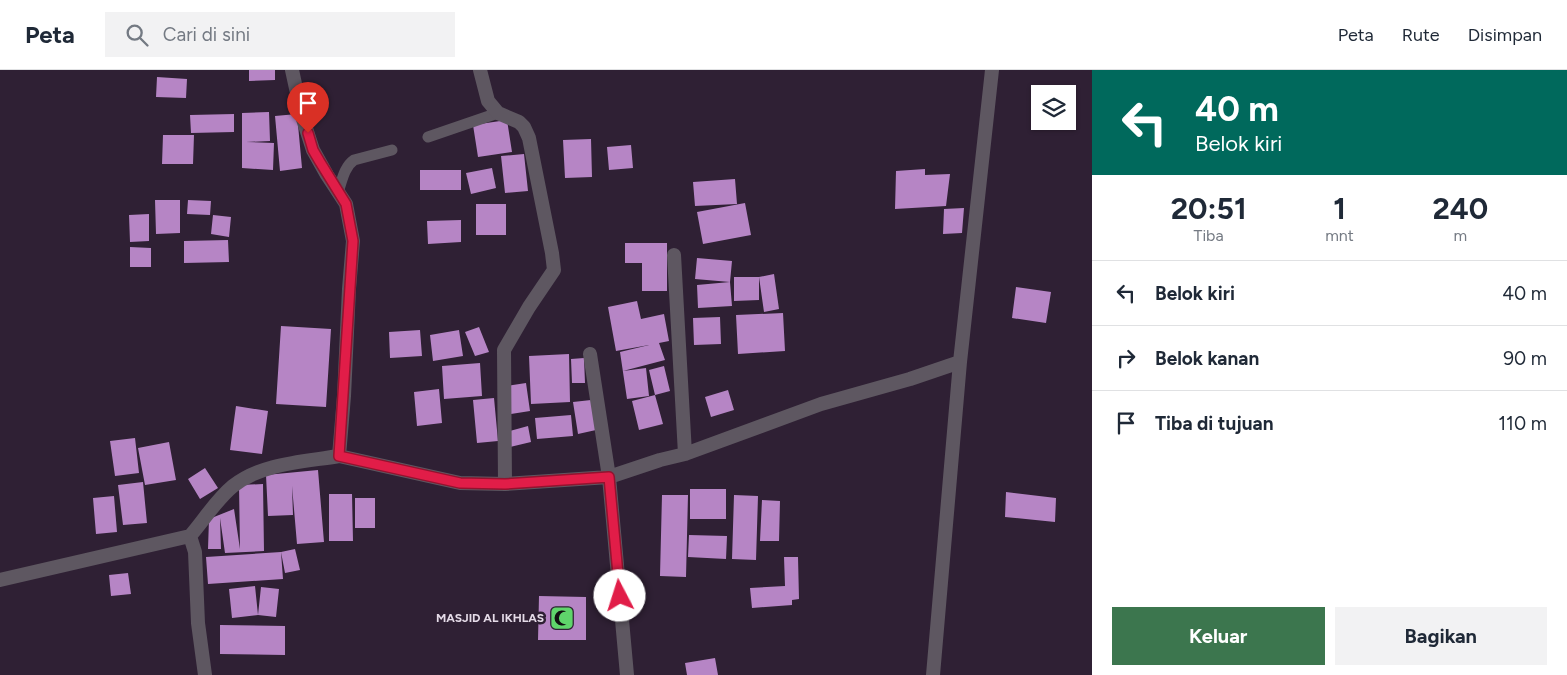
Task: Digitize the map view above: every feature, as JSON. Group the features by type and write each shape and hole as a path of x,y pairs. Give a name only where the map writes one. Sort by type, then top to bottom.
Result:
{"street":[{"path":"292,70 302,116 313,150 346,204 353,241 339,456"},
{"path":"480,70 488,101 498,113 519,122 524,127 529,138 554,270 529,307 504,350 505,484"},
{"path":"933,675 960,362 992,70"},
{"path":"674,255 685,454"},
{"path":"590,354 609,477 626,675"},
{"path":"0,580 190,536 232,486 247,476 270,467 339,456 460,483 505,484 609,477 685,454 821,404 910,380 960,362"},
{"path":"190,536 195,552 198,623 205,675"}],"lane":[{"path":"428,137 498,113"},
{"path":"338,192 346,167 350,163 354,160 392,150"}],"building":[{"path":"249,70 275,70 275,80 249,81"},
{"path":"157,77 187,79 186,98 156,97"},
{"path":"269,112 270,141 246,142 274,143 273,170 242,168 242,113"},
{"path":"234,114 234,132 191,133 190,115"},
{"path":"297,114 302,168 280,171 275,116"},
{"path":"507,120 512,152 478,157 473,125"},
{"path":"163,135 194,135 193,164 162,164"},
{"path":"591,139 592,177 565,178 563,140"},
{"path":"631,145 633,168 609,170 607,147"},
{"path":"524,154 528,191 505,193 501,156"},
{"path":"492,168 496,188 471,194 466,173"},
{"path":"925,169 925,175 950,174 946,206 895,209 896,171"},
{"path":"420,170 461,170 461,190 420,190"},
{"path":"735,179 737,204 695,206 693,182"},
{"path":"155,200 180,200 180,233 156,234"},
{"path":"188,200 211,201 210,215 187,214"},
{"path":"745,203 751,235 703,244 697,212"},
{"path":"476,204 506,204 506,235 476,235"},
{"path":"964,208 962,233 943,234 944,209"},
{"path":"149,214 149,241 130,242 129,215"},
{"path":"213,215 231,217 229,237 211,234"},
{"path":"461,220 461,242 428,244 427,221"},
{"path":"228,240 229,262 184,263 184,241"},
{"path":"625,243 667,243 667,291 642,291 642,263 625,263"},
{"path":"130,247 151,248 151,267 130,267"},
{"path":"697,258 732,261 730,282 695,279"},
{"path":"774,274 779,309 764,312 759,277"},
{"path":"734,277 759,277 759,300 734,301"},
{"path":"730,282 732,306 698,308 697,285"},
{"path":"1016,287 1051,292 1046,323 1012,318"},
{"path":"637,301 641,319 664,314 669,341 659,343 665,360 623,371 646,368 649,396 627,399 620,352 649,345 616,351 608,307"},
{"path":"783,313 785,351 738,354 736,315"},
{"path":"720,317 721,344 694,345 693,318"},
{"path":"281,326 331,329 326,407 276,404"},
{"path":"479,327 489,352 475,356 465,332"},
{"path":"420,330 422,356 390,358 389,332"},
{"path":"459,330 463,356 433,361 430,335"},
{"path":"569,354 570,402 531,404 529,356"},
{"path":"584,358 585,383 572,383 571,359"},
{"path":"480,363 482,396 444,399 442,366"},
{"path":"664,366 670,391 655,395 649,370"},
{"path":"526,383 530,411 511,414 507,386"},
{"path":"439,389 442,423 417,426 414,392"},
{"path":"728,390 734,410 711,417 705,397"},
{"path":"655,395 663,424 639,430 632,401"},
{"path":"494,398 498,441 477,443 473,400"},
{"path":"591,400 596,430 578,434 573,402"},
{"path":"236,406 268,411 262,454 230,450"},
{"path":"571,415 573,436 537,439 535,418"},
{"path":"528,426 531,442 510,447 506,432"},
{"path":"135,438 139,473 115,476 110,441"},
{"path":"169,442 176,480 145,485 138,448"},
{"path":"205,468 218,488 200,499 188,479"},
{"path":"318,470 324,542 297,544 292,486 293,515 268,516 266,475"},
{"path":"143,482 147,523 123,525 118,485"},
{"path":"263,484 264,551 225,553 220,518 221,549 208,549 209,519 234,509 240,549 239,485"},
{"path":"690,489 726,489 726,519 690,519"},
{"path":"1006,492 1056,498 1055,522 1005,517"},
{"path":"329,494 352,494 353,541 329,541"},
{"path":"662,495 688,495 686,577 660,576"},
{"path":"734,495 758,496 756,560 732,559"},
{"path":"114,496 117,532 96,534 93,498"},
{"path":"355,498 375,498 375,528 355,528"},
{"path":"762,500 780,501 779,541 760,541"},
{"path":"689,535 727,536 726,559 688,557"},
{"path":"295,549 300,570 285,573 281,552"},
{"path":"281,552 283,579 208,584 206,557"},
{"path":"784,557 798,557 799,599 792,600 792,605 752,608 750,588 785,586"},
{"path":"128,573 131,594 111,596 109,575"},
{"path":"255,586 258,615 232,618 229,589"},
{"path":"261,587 279,589 276,617 258,615"},
{"name":"MASJID AL IKHLAS","path":"539,596 586,597 586,640 538,640"},
{"path":"220,625 285,626 285,655 220,654"},
{"path":"715,658 718,675 687,675 685,663"}],"place":[{"name":"MASJID AL IKHLAS","path":"562,618"}],"route":[{"path":"308,133 313,150 326,175 346,204 353,241 339,456 460,483 505,484 609,477 620,596"}]}
